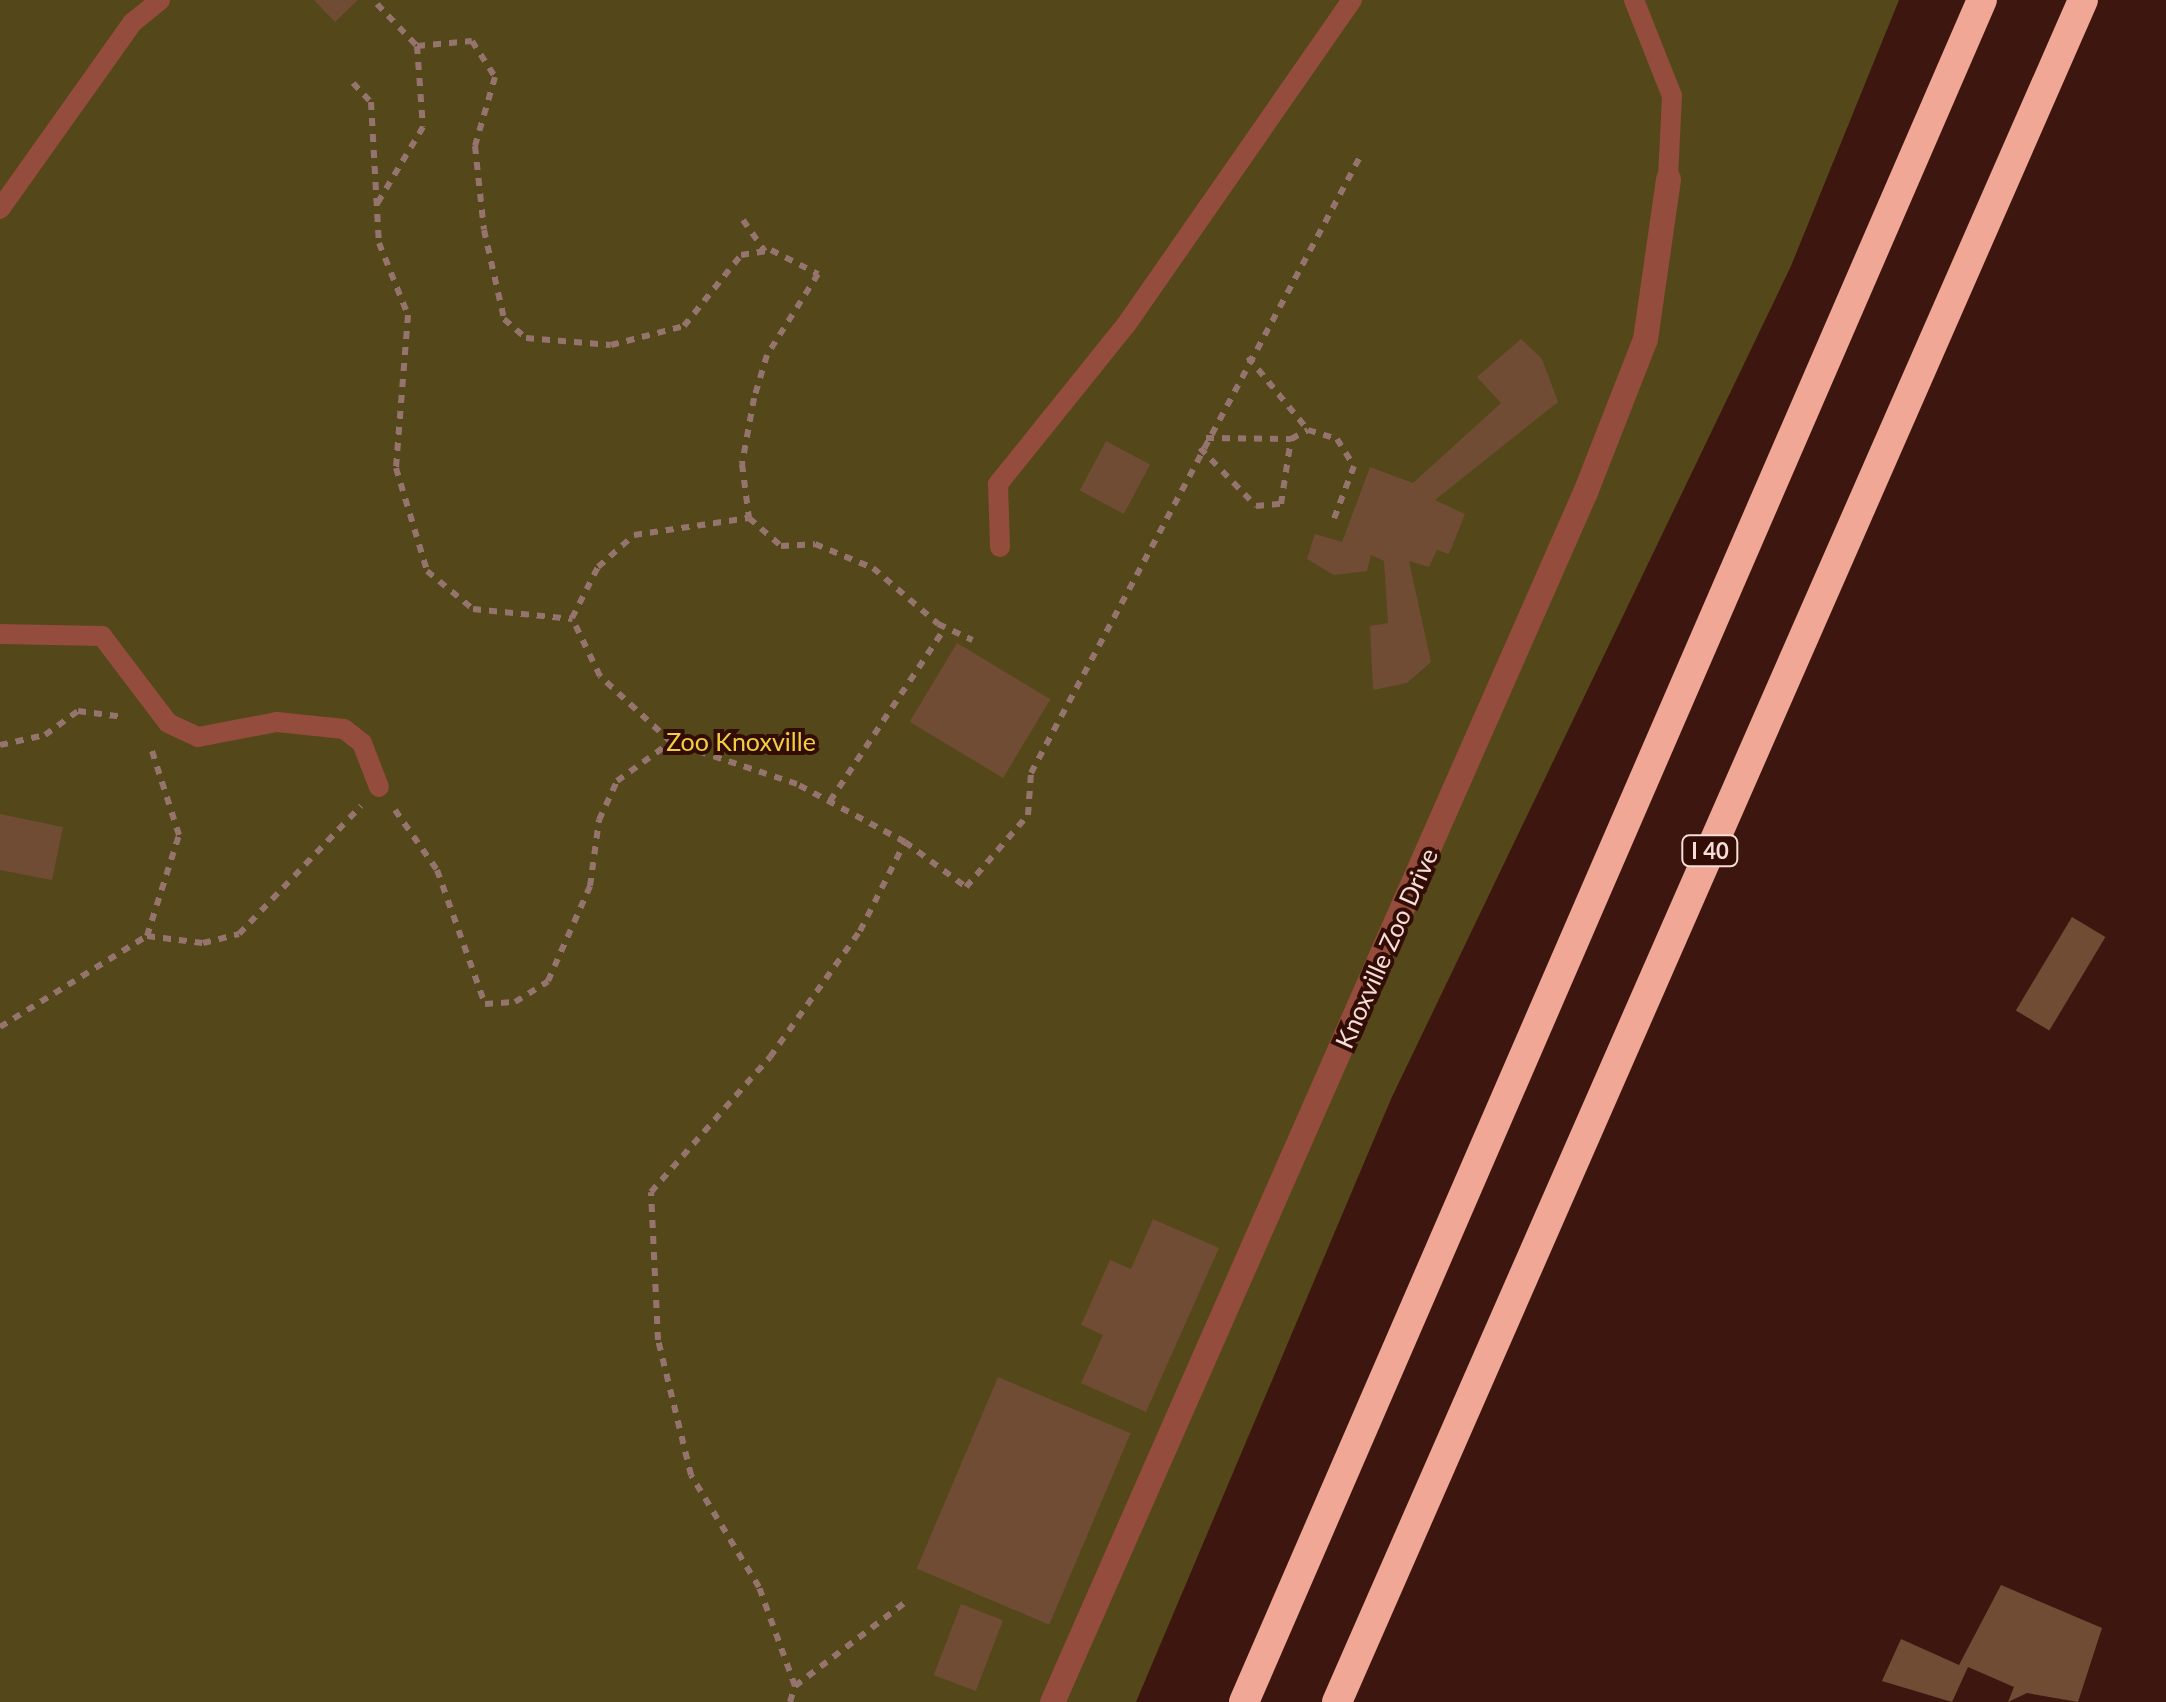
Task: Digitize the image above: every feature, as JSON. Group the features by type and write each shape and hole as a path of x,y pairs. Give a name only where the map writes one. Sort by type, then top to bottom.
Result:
{"highway":[{"path":"1244,1702 1982,0"},
{"name":"I 40","path":"1338,1702 2084,0"}],"street":[{"name":"Knoxville Zoo Drive","path":"1052,1702 1585,492 1645,339 1668,178"}],"lane":[{"path":"0,209 132,23 160,0"},
{"path":"1000,547 998,484 1126,326 1352,0"},
{"path":"1634,0 1672,96 1668,178"},
{"path":"0,634 102,636 168,723 198,738 277,722 344,728 362,743 379,788"}],"path":[{"path":"376,204 405,171 423,127 417,46 377,4"},
{"path":"417,46 472,42 496,78 475,146 482,213 504,318 526,338 611,345 684,326 740,256 765,251"},
{"path":"353,82 371,102 379,243 408,315 396,468 426,571 473,609 572,619"},
{"path":"572,619 600,676 671,742 830,802 905,842 966,888 1028,815 1032,773 1248,357 1362,154"},
{"path":"743,220 765,251 818,274 776,339 754,398 742,464 749,518 782,546 815,544 873,568 945,628 972,640"},
{"path":"1248,357 1308,430 1337,439 1354,466 1332,524"},
{"path":"1206,438 1291,439 1308,430"},
{"path":"1200,448 1256,506 1281,504 1291,439"},
{"path":"572,619 598,566 634,535 749,518"},
{"path":"830,802 945,628"},
{"path":"0,745 97,706 140,729 179,835 147,936"},
{"path":"0,1027 147,936 203,943 238,934 379,788 437,870 485,1004 515,1002 548,981 590,886 599,820 617,781 671,742"},
{"path":"796,1686 759,1587 691,1475 658,1340 651,1192 770,1057 860,931 905,842"},
{"path":"790,1702 796,1686 907,1601"}],"green space":[{"name":"Zoo Knoxville","path":"0,0 1899,0 1791,266 1391,1099 1136,1702 0,1702"}],"building":[{"path":"314,0 358,0 335,22"},
{"path":"1521,339 1542,359 1558,402 1435,500 1465,514 1449,554 1437,550 1429,567 1409,561 1431,662 1407,683 1373,690 1370,626 1388,623 1384,561 1371,555 1367,571 1334,575 1307,559 1315,534 1342,542 1370,467 1413,483 1501,403 1477,377"},
{"path":"1106,441 1150,464 1124,514 1080,490"},
{"path":"957,643 1050,699 1003,778 910,722"},
{"path":"0,814 63,827 52,880 0,870"},
{"path":"2072,917 2105,937 2049,1031 2016,1010"},
{"path":"1153,1219 1219,1248 1146,1412 1081,1383 1103,1335 1081,1325 1110,1260 1131,1269"},
{"path":"998,1377 1131,1433 1049,1625 917,1568"},
{"path":"2001,1585 2102,1628 2078,1702 2027,1693 2008,1702 2014,1687 1968,1667 1952,1702 1882,1681 1901,1639 1959,1665"},
{"path":"961,1604 1003,1620 976,1691 934,1675"}]}
